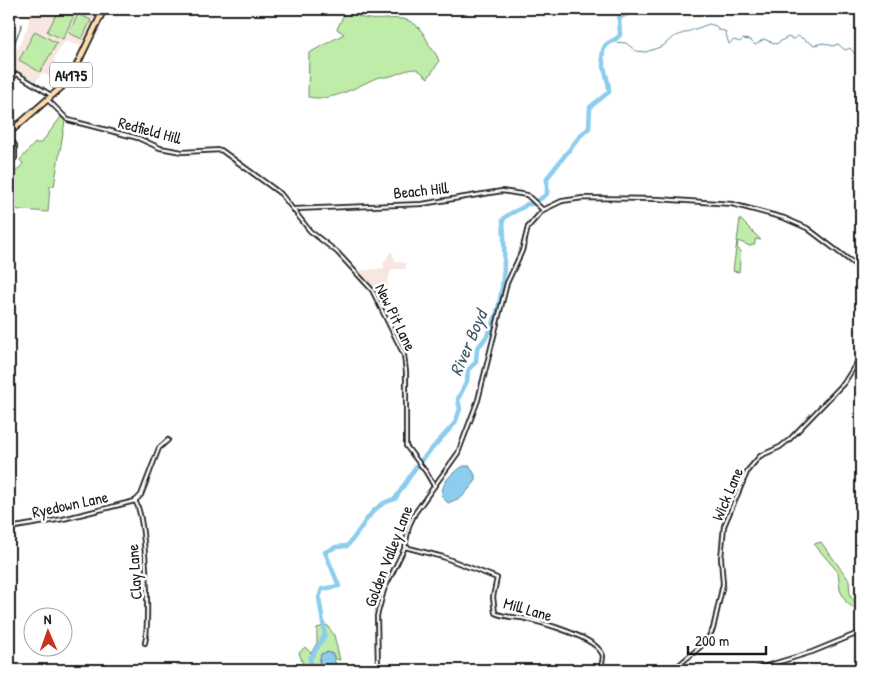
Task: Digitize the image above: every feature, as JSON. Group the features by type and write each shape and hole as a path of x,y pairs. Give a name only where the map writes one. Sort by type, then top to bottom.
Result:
{"main road":[{"name":"A4175","path":"9,133 48,100 72,74 104,9"}],"street":[{"path":"9,80 16,74 52,96"},
{"name":"Redfield Hill","path":"48,100 68,120 138,138 160,148 182,152 221,150 276,190 294,210"},
{"path":"9,121 18,126"},
{"path":"9,138 16,145 16,158 10,163"},
{"name":"Beach Hill","path":"294,210 422,204 502,191 527,196 534,200 543,210"},
{"path":"543,210 562,201 583,198 658,199 732,204 784,218 808,228 861,269"},
{"name":"New Pit Lane","path":"294,210 310,231 337,252 372,290 402,348 406,372 404,438 408,450 422,466 434,486"},
{"name":"Golden Valley Lane","path":"378,670 378,610 384,590 405,547 410,521 458,453 478,400 507,283 522,251 528,227 543,210"},
{"name":"Wick Lane","path":"673,670 706,642 713,629 723,584 721,558 724,526 739,488 754,460 764,453 780,447 790,439 844,383 861,356"},
{"path":"135,500 141,495 160,448 168,440"},
{"name":"Ryedown Lane","path":"9,528 62,519 135,500"},
{"name":"Clay Lane","path":"135,500 142,525 148,622 145,643"},
{"name":"Mill Lane","path":"405,547 443,557 497,578 493,597 495,613 575,634 597,646 604,656 601,670"},
{"path":"753,670 812,652 861,632"}],"shaded area":[{"path":"32,9 103,9 83,47 65,41 54,58 56,64 50,77 42,73 35,83 9,67 26,31"},
{"path":"391,251 396,262 406,263 406,269 392,269 388,279 387,291 373,290 357,271 384,268 383,264"}],"green space":[{"path":"59,9 76,11 63,39 47,32"},
{"path":"346,10 360,17 370,19 397,19 414,23 421,30 439,62 428,78 417,69 410,70 389,77 378,77 334,96 326,98 308,97 309,53 344,34 337,29"},
{"path":"78,14 91,20 82,39 69,33"},
{"path":"35,31 57,43 40,72 19,60"},
{"path":"61,117 65,121 54,186 50,186 48,212 9,209 9,179 23,164 20,160 35,143 41,143"},
{"path":"740,219 761,240 755,239 755,244 750,246 738,241 737,248 741,251 739,272 733,271"},
{"path":"821,542 849,580 850,596 861,607 861,619 858,612 846,602 840,590 838,572 814,544"},
{"path":"327,625 334,635 340,660 335,659 333,654 327,652 321,654 318,670 306,670 307,667 303,664 299,653 305,647 311,653 317,643 317,628"}],"water":[{"path":"464,466 470,466 475,475 475,482 462,497 448,503 442,497 445,482 455,471"},
{"path":"327,652 333,654 336,666 333,670 318,670 321,654"}],"waterway":[{"name":"River Boyd","path":"312,670 310,659 325,635 319,598 322,589 339,586 325,552 336,547 347,546 379,506 395,499 418,464 455,423 460,409 458,399 467,381 468,370 476,362 477,348 487,337 499,306 504,270 503,220 508,215 527,204 533,204 547,194 547,178 581,135 589,128 590,107 609,92 602,57 603,51 606,44 620,35 619,18 629,13 628,9"},
{"path":"613,42 626,43 636,51 646,52 663,46 673,37 709,24 716,26 718,30 725,31 729,44 734,40 740,42 743,39 750,40 755,45 764,39 776,44 788,37 793,39 798,36 814,45 824,43 833,46 838,44 845,50 850,48 861,57"}],"railway":[{"path":"9,57 22,24"}]}
